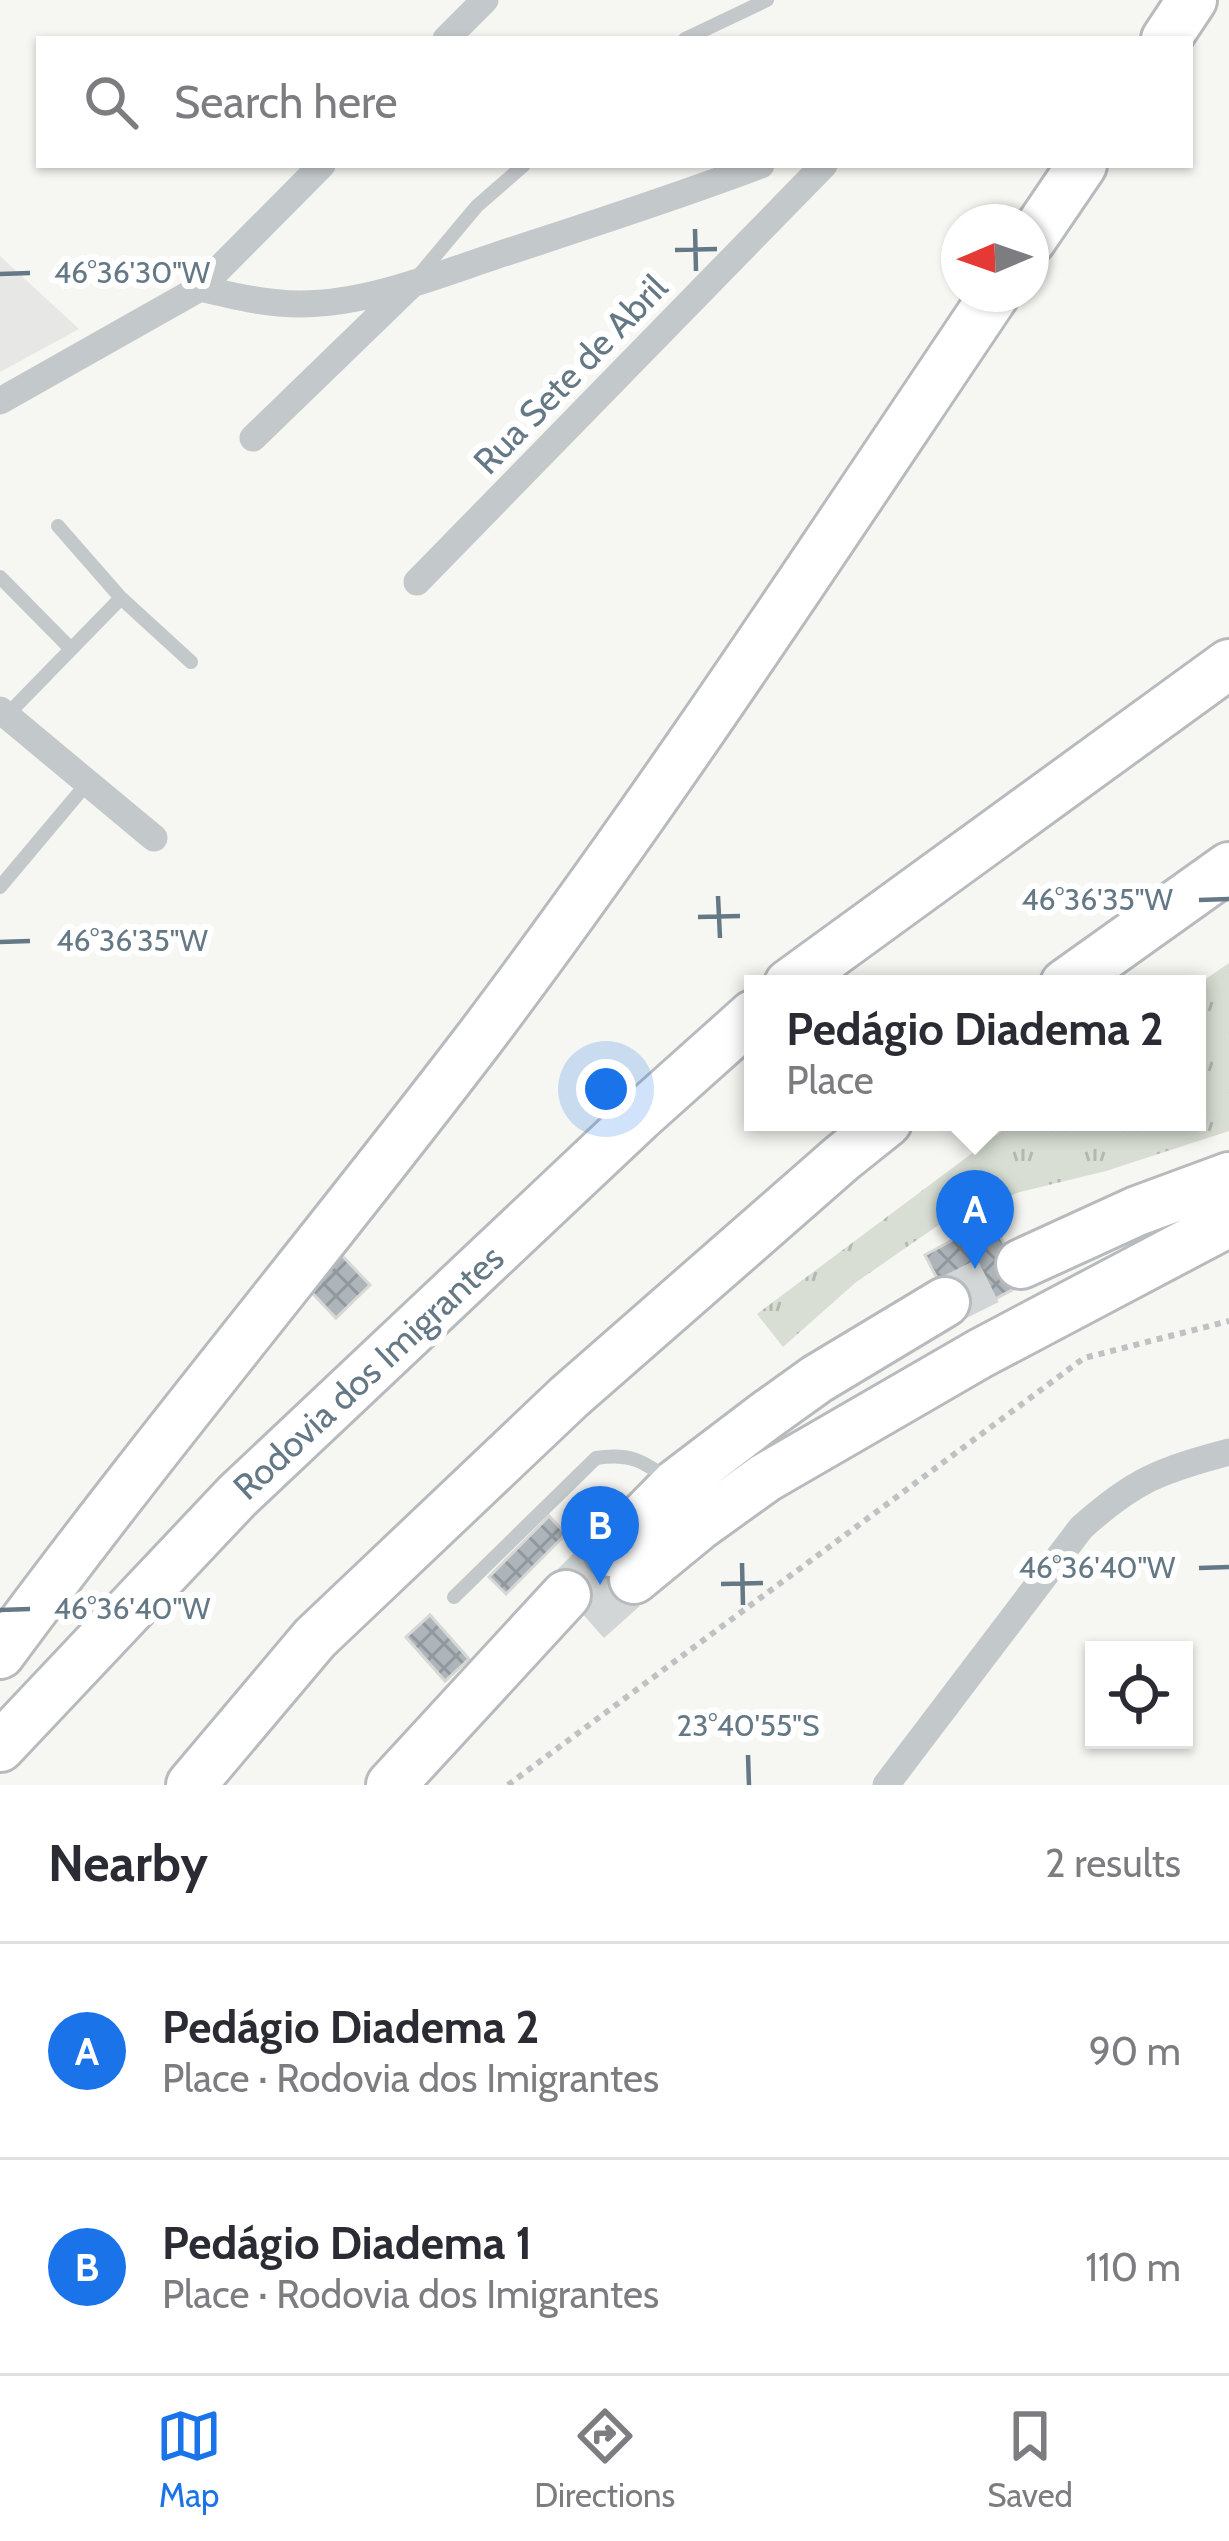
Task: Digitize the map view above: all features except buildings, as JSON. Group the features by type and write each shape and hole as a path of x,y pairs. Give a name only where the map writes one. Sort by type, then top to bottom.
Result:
{"highway":[{"path":"1168,36 1192,0"},
{"path":"1049,214 1080,168"},
{"path":"0,1654 478,1040 650,806 983,312"},
{"path":"801,975 1229,664"},
{"path":"1078,975 1229,867"},
{"name":"Rodovia dos Imigrantes","path":"0,1747 237,1496 744,1023"},
{"path":"190,1785 315,1639 568,1397 875,1131"},
{"path":"1021,1264 1137,1211 1229,1178"},
{"path":"945,1303 818,1378 676,1484 621,1566 701,1523 765,1478 982,1353 1229,1222"},
{"path":"391,1785 528,1677 577,1607"}],"street":[{"path":"449,36 484,0"},
{"path":"0,401 200,289 319,168"},
{"path":"200,289 256,301 304,304 360,296 413,283 753,168"},
{"name":"Rua Sete de Abril","path":"417,582 821,168"},
{"path":"253,438 413,283"},
{"path":"3,713 154,838"},
{"path":"886,1785 1081,1528 1144,1479 1229,1452"}],"lane":[{"path":"691,36 767,0"},
{"path":"413,283 477,206 521,168"},
{"path":"58,526 122,598 191,662"},
{"path":"0,577 71,649"},
{"path":"3,713 122,598"},
{"path":"0,887 88,781"},
{"path":"454,1597 596,1458 640,1459 676,1484"}],"path":[{"path":"508,1785 1084,1358 1229,1321"}],"shaded area":[{"path":"0,256 79,329 0,372"}],"green space":[{"path":"1229,963 1229,1131 1106,1171 1020,1192 940,1224 855,1283 783,1347 757,1314 1002,1131 1206,1131 1206,979"}],"tunnel":[{"path":"945,1302 1021,1264"},
{"path":"566,1595 609,1552"},
{"path":"588,1620 634,1579"}],"place":[{"name":"Pedágio Diadema 2","path":"975,1269"},
{"name":"Pedágio Diadema 1","path":"600,1585"}]}
